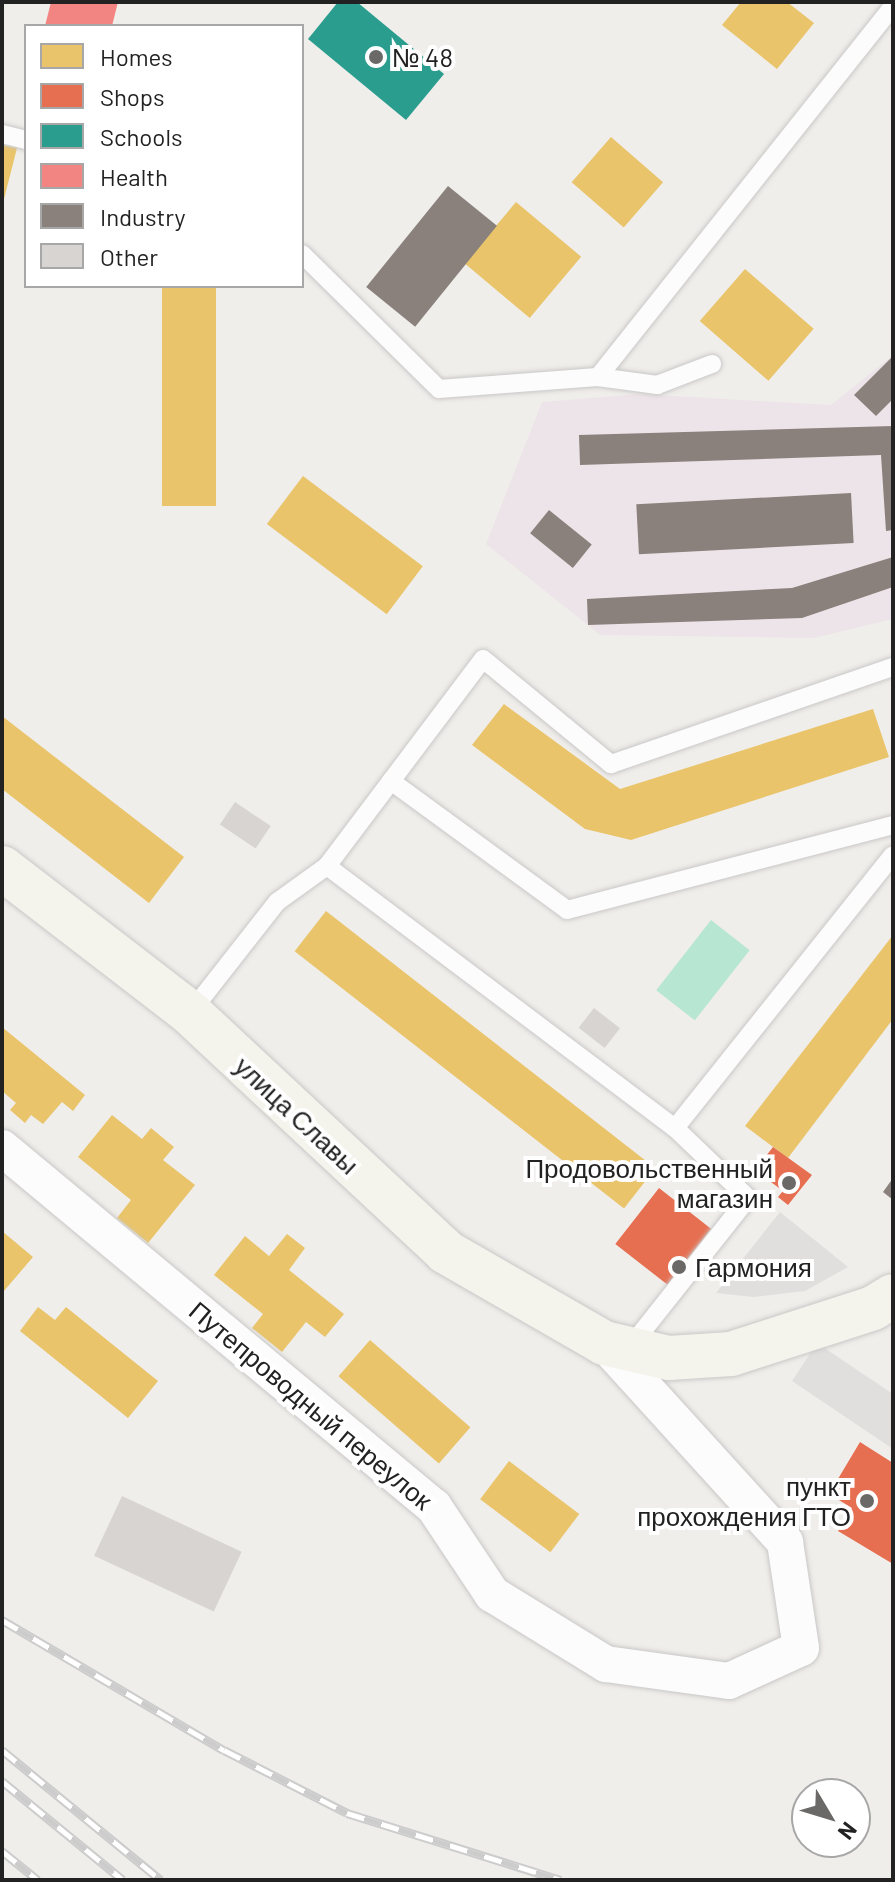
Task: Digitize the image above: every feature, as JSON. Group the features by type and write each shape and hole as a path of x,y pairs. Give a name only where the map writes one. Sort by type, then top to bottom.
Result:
{"main road":[{"name":"улица Славы","path":"2,868 190,1013 446,1252 616,1346 669,1358 731,1354 886,1309"}],"street":[{"name":"Путепроводный переулок","path":"2,1148 434,1507 492,1594 606,1664 729,1681 801,1648 785,1542 616,1346"}],"lane":[{"path":"598,377 893,6"},
{"path":"2,134 24,140"},
{"path":"304,256 439,389 598,377 657,385 712,364"},
{"path":"190,1013 277,902 327,866 483,659 611,764 893,667"},
{"path":"391,781 567,910 893,825"},
{"path":"675,1128 893,855"},
{"path":"327,866 675,1128 748,1198 616,1346"}],"shaded area":[{"path":"893,355 893,619 814,638 600,635 486,544 542,402 640,394 831,405"},
{"path":"780,1212 848,1267 805,1291 754,1297 716,1293"},
{"path":"817,1343 893,1394 893,1449 792,1381"}],"green space":[{"path":"711,920 750,950 695,1020 656,990"}],"building: Homes":[{"path":"741,2 787,2 814,23 777,69 722,25"},
{"path":"611,137 663,182 624,228 572,182"},
{"path":"2,145 17,148 3,203 2,203"},
{"path":"516,202 581,257 530,318 465,263"},
{"path":"745,269 814,329 768,381 700,321"},
{"path":"162,288 216,288 216,506 162,506"},
{"path":"303,476 423,566 387,614 267,524"},
{"path":"504,704 620,789 873,709 889,757 631,840 585,829 472,745"},
{"path":"2,716 184,857 149,903 2,789"},
{"path":"326,911 655,1168 624,1209 295,951"},
{"path":"893,935 893,1019 788,1158 745,1126"},
{"path":"2,1027 85,1095 73,1111 62,1102 43,1124 31,1115 25,1123 10,1110 16,1103 2,1091"},
{"path":"112,1115 142,1139 151,1128 174,1147 163,1160 195,1185 148,1243 117,1218 131,1200 78,1157"},
{"path":"2,1231 33,1257 4,1291 2,1289"},
{"path":"287,1234 305,1248 289,1270 344,1314 325,1337 306,1322 282,1352 252,1328 263,1314 214,1275 245,1236 269,1256"},
{"path":"38,1307 55,1320 66,1307 158,1381 128,1418 20,1331"},
{"path":"370,1340 470,1427 439,1463 339,1376"},
{"path":"509,1461 579,1514 550,1552 480,1499"}],"building: Shops":[{"name":"Продовольственный магазин","path":"773,1147 812,1175 788,1205 778,1197 783,1191 755,1170"},
{"path":"659,1188 711,1229 667,1285 615,1244"},
{"name":"пункт прохождения ГТО","path":"860,1442 893,1463 893,1564 838,1531 852,1508 829,1494"}],"building: Schools":[{"name":"№ 48","path":"338,2 357,2 444,74 406,120 308,39"}],"building: Health":[{"path":"51,2 118,2 112,24 46,24"}],"building: Industry":[{"path":"448,186 497,226 415,327 366,287"},
{"path":"893,356 893,399 876,416 854,395"},
{"path":"893,426 893,530 886,531 881,455 580,465 579,435"},
{"path":"851,493 854,543 639,554 636,504"},
{"path":"549,510 592,545 573,568 530,533"},
{"path":"893,557 893,587 802,618 588,625 587,599 792,588"},
{"path":"893,1178 893,1200 883,1192"}],"building: Other":[{"path":"235,802 271,826 256,848 220,824"},
{"path":"594,1008 620,1028 605,1048 579,1028"},
{"path":"122,1496 242,1552 214,1612 94,1556"}],"railway":[{"path":"2,1620 224,1750 347,1813 561,1880"},
{"path":"2,1750 161,1880"},
{"path":"2,1781 123,1880"},
{"path":"2,1851 38,1880"}],"place":[{"name":"№ 48","path":"376,57"},
{"name":"Продовольственный магазин","path":"789,1183"},
{"name":"Гармония","path":"679,1267"},
{"name":"пункт прохождения ГТО","path":"867,1501"}]}
